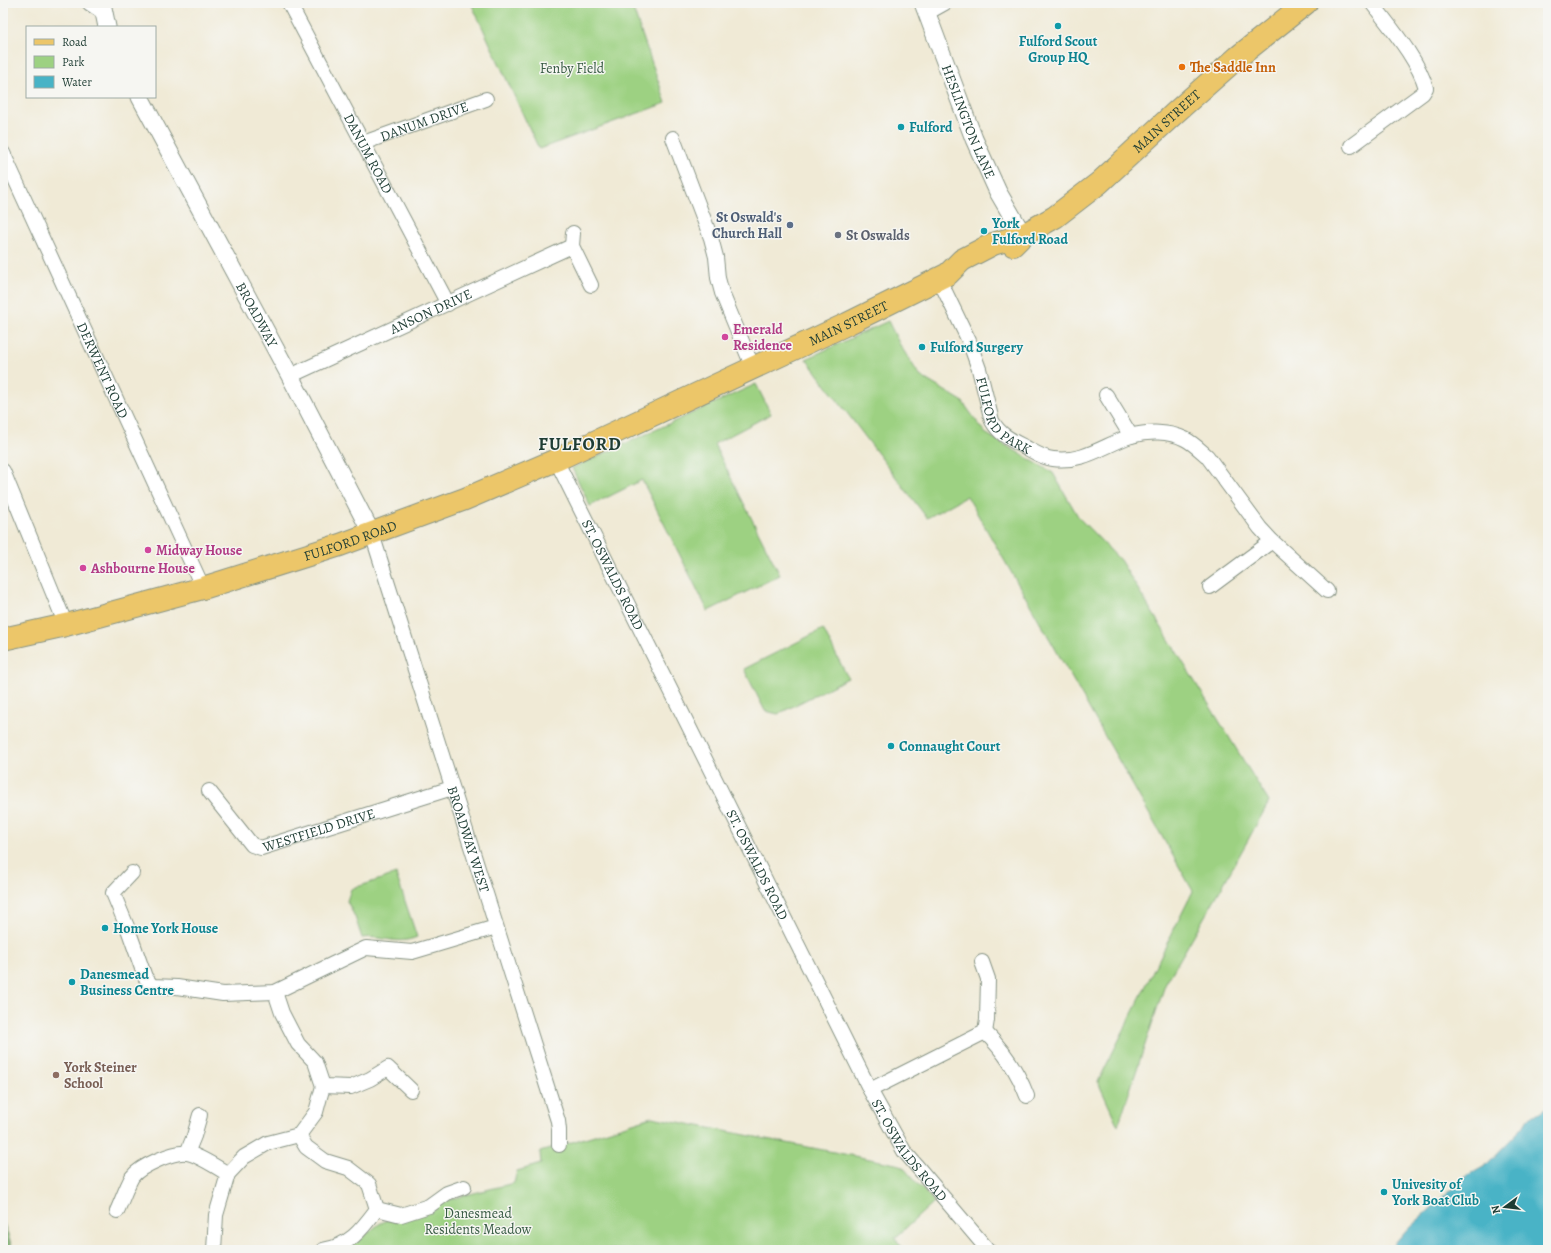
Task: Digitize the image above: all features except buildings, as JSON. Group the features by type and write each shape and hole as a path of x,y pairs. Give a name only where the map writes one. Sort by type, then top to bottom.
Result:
{"main road":[{"name":"MAIN STREET","path":"683,400 847,324 943,276 962,260 993,244 1023,236 1054,217 1099,182 1244,53 1306,3"},
{"name":"FULFORD ROAD","path":"3,639 66,625 203,588 372,534 465,499 556,460 683,400"}],"street":[{"path":"89,3 105,14"},
{"name":"DANUM ROAD","path":"289,3 448,304"},
{"path":"925,8 945,3"},
{"path":"1351,146 1423,93 1426,88 1424,81 1407,50 1372,3"},
{"name":"HESLINGTON LANE","path":"925,8 971,132 998,192 1023,236"},
{"name":"BROADWAY","path":"141,98 290,376 372,534"},
{"name":"DANUM DRIVE","path":"363,143 486,99"},
{"path":"673,138 711,238 722,293 753,368"},
{"name":"DERWENT ROAD","path":"3,153 203,588"},
{"name":"ANSON DRIVE","path":"290,376 448,304 573,240 590,285"},
{"name":"FULFORD PARK","path":"943,276 979,369 992,421 996,428 1004,436 1043,457 1053,459 1083,457 1131,436 1152,432 1171,434 1185,439 1207,456 1260,528 1272,541 1327,591"},
{"path":"1106,395 1131,436"},
{"name":"ST. OSWALDS ROAD","path":"556,460 870,1090 904,1151 988,1250"},
{"path":"3,472 66,625"},
{"name":"BROADWAY WEST","path":"372,534 558,1121 559,1145"},
{"path":"1210,587 1272,541"},
{"name":"WESTFIELD DRIVE","path":"209,792 252,845 261,848 452,788"},
{"path":"132,872 113,893 128,929 144,977 152,986 177,987 223,994 276,992 366,948 412,952 496,927"},
{"path":"982,962 988,978 987,1020 985,1032"},
{"path":"214,1250 216,1216 228,1174 244,1157 268,1143 299,1135 316,1112 323,1086 315,1062 298,1044 282,1013 276,992"},
{"path":"870,1090 985,1032"},
{"path":"985,1032 998,1045 1021,1080 1027,1096"},
{"path":"323,1086 351,1087 370,1079 389,1064 411,1090"},
{"path":"187,1153 200,1115"},
{"path":"299,1135 306,1147 325,1161 348,1168 369,1184 377,1209"},
{"path":"117,1211 133,1177 142,1168 165,1156 187,1153 214,1165 228,1174"},
{"path":"377,1209 401,1215 429,1206 447,1193 464,1187"},
{"path":"323,1250 346,1243 364,1226 377,1209"}],"green space":[{"name":"Fenby Field","path":"471,3 631,3 666,103 539,149"},
{"path":"888,321 900,345 920,376 962,401 985,433 1053,473 1079,518 1120,560 1269,802 1165,985 1118,1126 1098,1082 1193,891 967,496 927,518 806,359"},
{"path":"756,384 771,414 714,444 780,575 708,611 642,480 590,506 572,468"},
{"path":"823,629 848,678 778,714 765,711 744,669"},
{"path":"396,874 417,937 402,941 370,937 362,938 355,917 347,901 351,889"},
{"name":"Danesmead Residents Meadow","path":"652,1117 901,1165 934,1202 895,1238 904,1250 347,1250 379,1224 389,1219 462,1196 514,1183 517,1171 541,1164 540,1152"},
{"path":"3,1221 13,1250 3,1250"}],"water":[{"path":"1548,1106 1548,1239 1540,1250 1390,1250 1408,1229 1467,1176 1485,1166 1523,1127 1528,1119"}],"place":[{"name":"Fulford Scout Group HQ","path":"1058,26"},
{"name":"The Saddle Inn","path":"1182,67"},
{"name":"Fulford","path":"901,127"},
{"name":"St Oswald's Church Hall","path":"790,225"},
{"name":"York Fulford Road","path":"984,231"},
{"name":"St Oswalds","path":"838,235"},
{"name":"Emerald Residence","path":"725,337"},
{"name":"Fulford Surgery","path":"922,347"},
{"name":"Midway House","path":"148,550"},
{"name":"Ashbourne House","path":"83,568"},
{"name":"Connaught Court","path":"891,746"},
{"name":"Home York House","path":"105,928"},
{"name":"Danesmead Business Centre","path":"72,982"},
{"name":"York Steiner School","path":"56,1075"},
{"name":"Univesity of York Boat Club","path":"1384,1192"}],"district":[{"name":"FULFORD","path":"580,444"}]}
